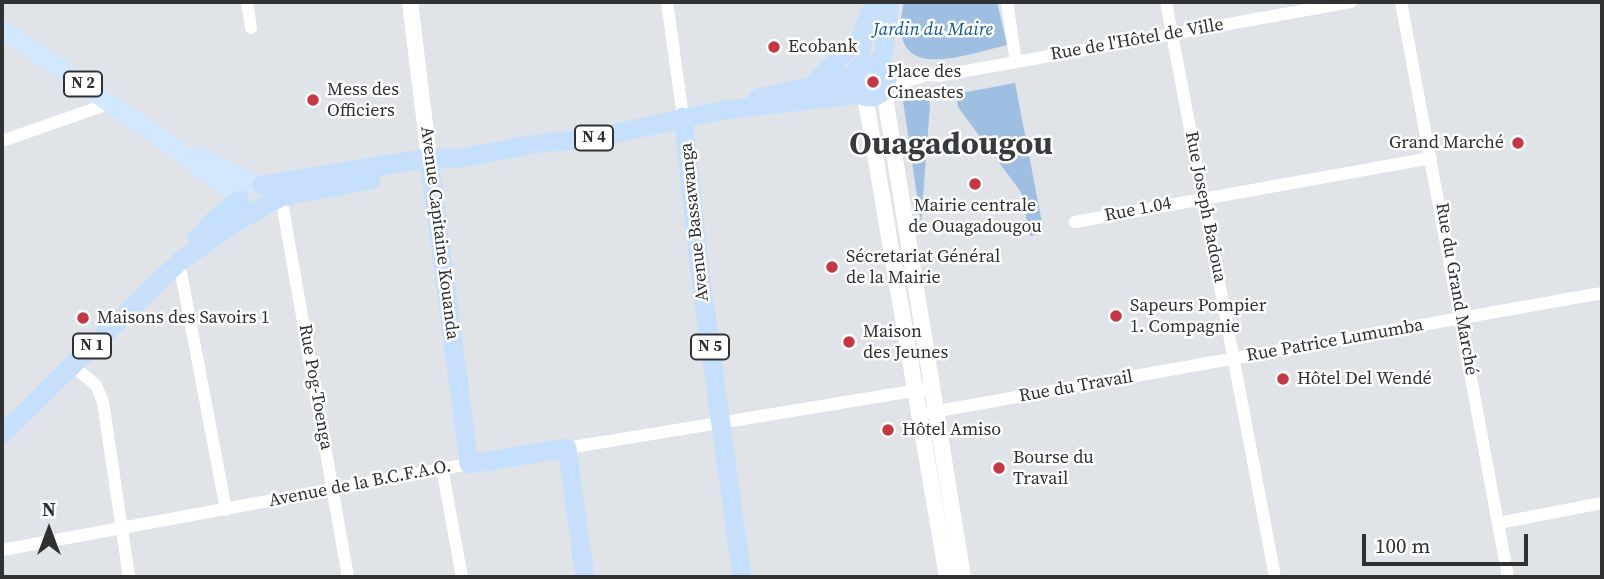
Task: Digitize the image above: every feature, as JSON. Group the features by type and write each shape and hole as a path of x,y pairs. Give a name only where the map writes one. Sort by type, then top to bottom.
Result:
{"highway":[{"name":"N 4","path":"724,110 813,83 863,35 875,2"},
{"path":"884,79 890,2"},
{"path":"813,83 860,84 863,35"},
{"name":"N 4","path":"258,184 429,163 541,143 588,139 683,117 860,84 878,95 884,79 870,64 860,84"},
{"name":"Avenue Bassawanga","path":"683,117 720,425 742,577"},
{"name":"N 4","path":"256,203 429,163"},
{"name":"Avenue Capitaine Kouanda","path":"429,163 469,464"},
{"path":"256,203 268,195 258,184"},
{"name":"N 1","path":"2,434 181,260 201,234 256,203"},
{"path":"567,448 581,577"},
{"name":"Avenue de la B.C.F.A.O.","path":"469,464 567,448"}],"main road":[{"name":"N 2","path":"2,29 256,203"},
{"name":"N 2","path":"164,140 258,184"}],"street":[{"path":"247,2 251,28"},
{"name":"Avenue Capitaine Kouanda","path":"410,2 429,163"},
{"path":"667,2 683,117"},
{"path":"1007,2 1016,62"},
{"name":"Rue Joseph Badoua","path":"1166,2 1275,577"},
{"name":"Rue de l'Hôtel de Ville","path":"884,79 923,77 1016,62 1351,2"},
{"name":"Rue du Grand Marché","path":"1401,2 1508,577"},
{"path":"884,79 963,577"},
{"path":"860,84 947,577"},
{"path":"2,141 111,103"},
{"name":"Rue 1.04","path":"1074,222 1431,158"},
{"name":"Rue Pog-Toenga","path":"256,203 333,490 348,577"},
{"path":"181,260 226,510"},
{"path":"893,271 913,268"},
{"name":"Rue Patrice Lumumba","path":"1234,360 1602,293"},
{"name":"Rue du Travail","path":"919,414 1234,360"},
{"path":"73,366 96,385 103,402 129,577"},
{"path":"720,425 931,388"},
{"name":"Avenue de la B.C.F.A.O.","path":"567,448 720,425"},
{"name":"Avenue de la B.C.F.A.O.","path":"2,550 469,464"},
{"path":"442,468 462,577"},
{"path":"1499,523 1602,503"}],"green space":[{"name":"Jardin du Maire","path":"904,2 997,2 1007,45 947,59 930,59 915,55 905,45 901,28"},
{"path":"1015,83 1044,233 1030,236 1021,192 958,107 956,94"},
{"path":"928,96 930,105 921,223 903,101"}],"place":[{"name":"Ecobank","path":"774,47"},
{"name":"Place des Cineastes","path":"873,82"},
{"name":"Mess des Officiers","path":"313,100"},
{"name":"Grand Marché","path":"1518,143"},
{"name":"Mairie centrale de Ouagadougou","path":"975,184"},
{"name":"Sécretariat Général de la Mairie","path":"832,267"},
{"name":"Sapeurs Pompier 1. Compagnie","path":"1116,316"},
{"name":"Maisons des Savoirs 1","path":"83,318"},
{"name":"Maison des Jeunes","path":"849,342"},
{"name":"Hôtel Del Wendé","path":"1283,379"},
{"name":"Hôtel Amiso","path":"888,430"},
{"name":"Bourse du Travail","path":"999,468"}],"district":[{"name":"Ouagadougou","path":"951,146"}]}
